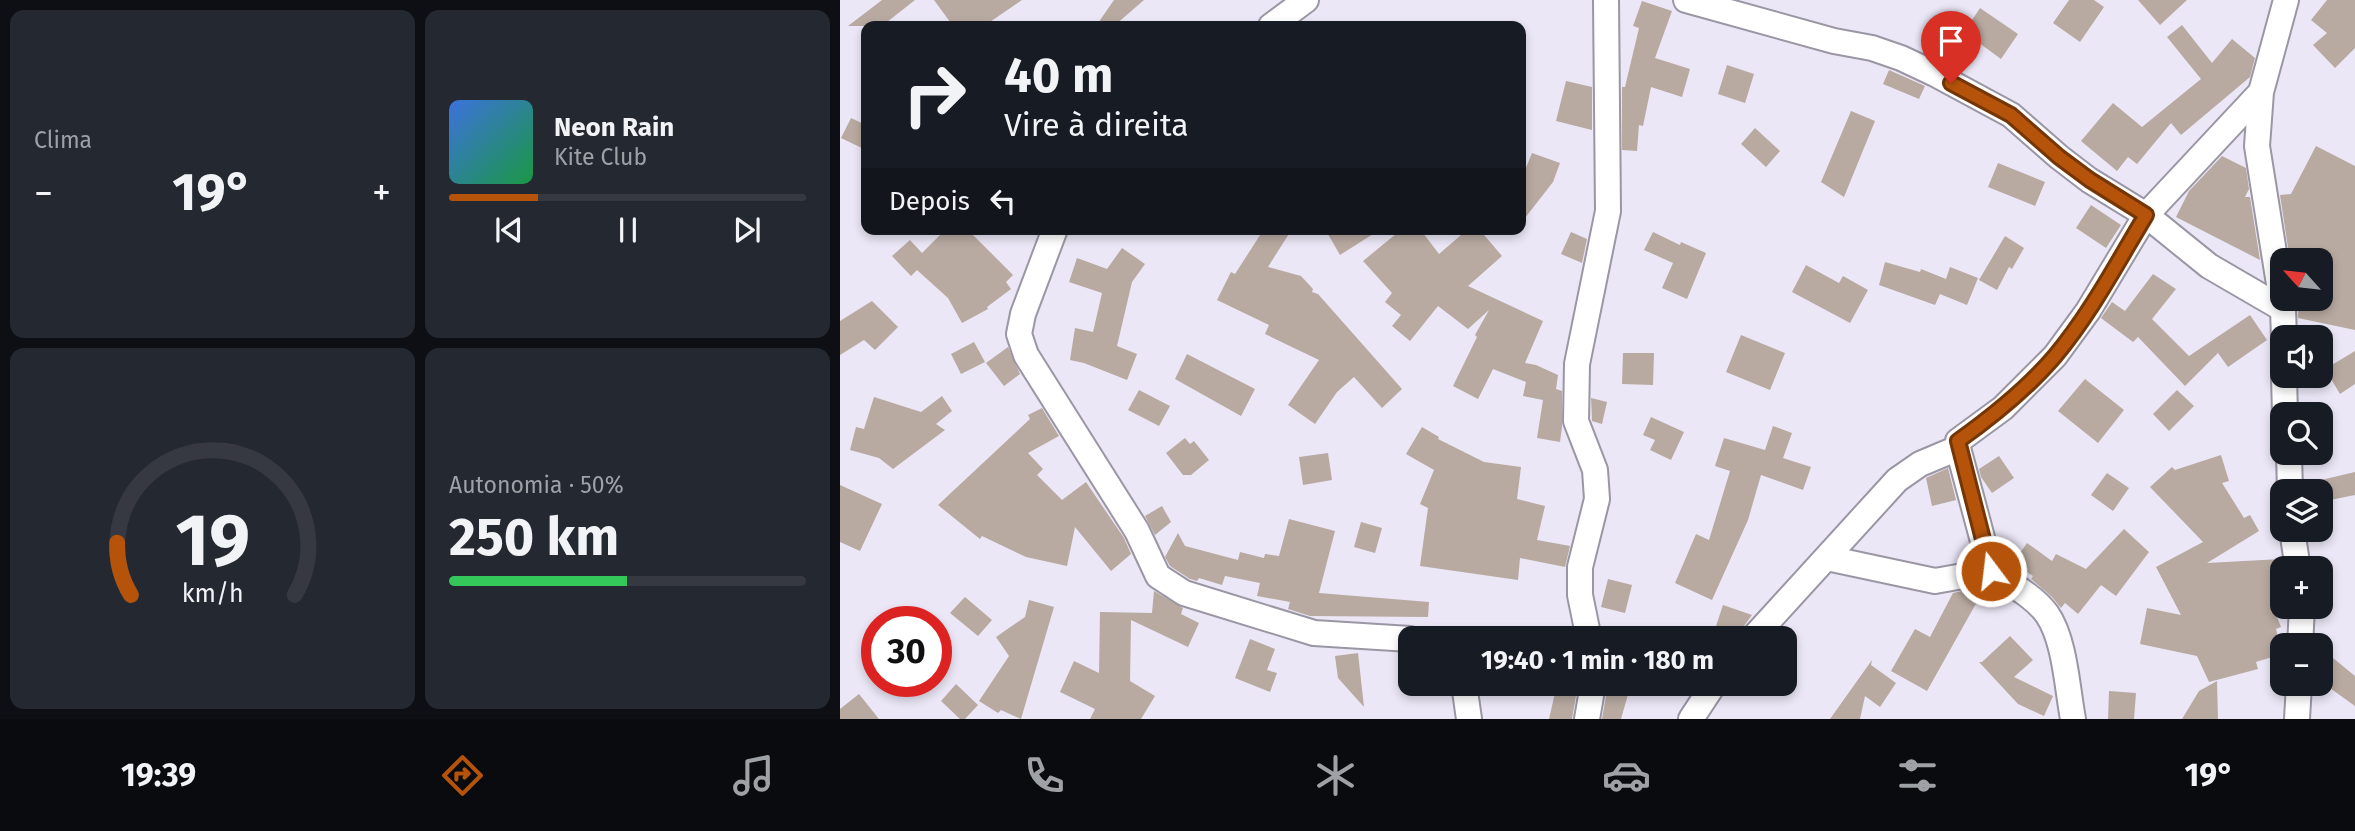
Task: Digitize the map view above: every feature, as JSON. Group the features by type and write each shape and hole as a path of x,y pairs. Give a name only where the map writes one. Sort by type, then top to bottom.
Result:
{"street":[{"path":"1279,21 1306,0"},
{"path":"1586,626 1580,595 1580,567 1597,499 1595,470 1576,421 1577,364 1608,211 1606,0"},
{"path":"1686,0 1834,41 1872,48 1901,58 2011,115 2059,157 2146,215 2209,266 2270,301"},
{"path":"2273,248 2257,146 2261,92 2286,0"},
{"path":"2073,719 2057,632 2046,612 1991,571 1958,441 2003,408 2055,356 2088,311 2146,215 2261,92"},
{"path":"1053,235 1023,314 1019,334 1026,355 1137,531 1158,576 1184,593 1294,628 1314,633 1398,638"},
{"path":"1764,626 1897,480 1920,464 1958,447"},
{"path":"1827,558 1935,581 1991,571"},
{"path":"1466,696 1469,719"},
{"path":"1587,719 1591,696"},
{"path":"1691,719 1706,696"},
{"path":"2297,719 2298,696"}],"building":[{"path":"882,0 915,0 888,21 861,21 861,26 848,26"},
{"path":"934,0 1022,0 991,21 949,21"},
{"path":"1114,0 1144,0 1120,21 1099,21"},
{"path":"2069,0 2094,0 2104,7 2080,42 2053,23"},
{"path":"2138,0 2187,0 2160,25"},
{"path":"2327,0 2355,0 2355,48 2335,68 2313,45 2327,33 2311,20"},
{"path":"1642,1 1672,11 1655,58 1690,69 1682,97 1651,87 1643,126 1639,125 1637,151 1622,150 1622,87 1625,87 1639,28 1633,26"},
{"path":"1980,8 2018,34 2001,59 1964,32"},
{"path":"2182,25 2212,63 2232,39 2255,58 2250,77 2181,135 2171,123 2137,164 2128,157 2117,171 2081,141 2113,103 2142,127 2201,79 2167,37"},
{"path":"1727,65 1754,74 1745,103 1718,94"},
{"path":"1889,70 1925,86 1919,99 1883,84"},
{"path":"1566,81 1592,87 1592,130 1556,121"},
{"path":"1851,111 1875,121 1844,197 1821,182"},
{"path":"851,118 861,123 861,148 841,138"},
{"path":"1755,128 1780,151 1766,167 1741,144"},
{"path":"2316,146 2355,166 2355,330 2298,318 2298,312 2333,312 2333,248 2288,248 2280,195 2291,194"},
{"path":"1532,153 1560,163 1553,182 1526,217 1526,168"},
{"path":"2222,156 2246,168 2249,189 2245,197 2250,197 2260,260 2176,217 2189,191"},
{"path":"1998,163 2045,182 2035,206 1988,187"},
{"path":"2091,205 2121,225 2106,248 2076,228"},
{"path":"1571,232 1587,239 1582,263 1561,254"},
{"path":"1653,232 1680,245 1681,242 1706,253 1687,299 1662,288 1673,263 1644,250"},
{"path":"940,235 973,235 1013,275 1006,282 1011,289 987,307 988,309 962,323 948,298 917,270 911,276 892,256 910,240 922,253"},
{"path":"1260,235 1288,235 1268,267 1301,276 1313,289 1312,292 1318,294 1402,389 1382,408 1354,377 1337,392 1315,424 1288,405 1319,360 1265,334 1269,325 1217,300 1231,272 1235,274"},
{"path":"1328,235 1372,235 1340,255"},
{"path":"1395,235 1425,235 1439,254 1461,235 1484,235 1502,256 1468,286 1543,321 1525,363 1558,375 1556,389 1562,391 1560,442 1537,438 1543,400 1523,396 1526,382 1493,369 1478,399 1453,386 1489,310 1468,329 1438,306 1410,341 1392,326 1401,315 1385,302 1392,293 1363,261"},
{"path":"2005,236 2024,248 2012,269 2009,267 1997,290 1979,280"},
{"path":"1122,248 1145,264 1132,282 1117,346 1137,354 1127,380 1070,360 1075,328 1093,332 1102,293 1069,282 1077,258 1107,269"},
{"path":"1885,262 1920,272 1921,269 1946,279 1950,267 1978,278 1967,305 1940,294 1935,305 1879,285"},
{"path":"1806,265 1839,283 1843,276 1868,290 1850,323 1792,292"},
{"path":"2153,274 2176,289 2152,319 2189,356 2250,315 2267,340 2228,367 2218,353 2185,386 2138,337 2133,342 2101,318 2112,302 2125,311"},
{"path":"872,301 898,327 875,350 864,340 840,355 840,321"},
{"path":"1741,335 1785,353 1770,390 1726,372"},
{"path":"974,342 985,362 961,374 951,354"},
{"path":"1008,347 1020,374 1004,386 986,363"},
{"path":"2355,351 2355,384 2340,394 2333,382 2333,364"},
{"path":"1623,353 1654,353 1653,385 1622,384"},
{"path":"1187,354 1255,389 1241,416 1175,379"},
{"path":"2085,379 2124,410 2098,443 2058,411"},
{"path":"1139,390 1170,406 1159,426 1128,410"},
{"path":"2177,390 2194,406 2169,431 2153,414"},
{"path":"942,396 952,411 936,424 945,430 893,469 879,458 850,450 856,427 864,429 874,397 921,412"},
{"path":"1591,398 1607,402 1602,424 1592,421"},
{"path":"1042,408 1059,436 1028,453 1043,469 1037,475 1062,500 1086,482 1124,538 1131,554 1111,571 1075,527 1067,566 1026,557 982,536 980,539 938,505 1030,419 1028,415"},
{"path":"1651,417 1684,432 1671,460 1650,450 1655,440 1643,435"},
{"path":"1773,426 1792,433 1783,458 1811,467 1803,490 1761,475 1748,520 1712,600 1675,583 1696,534 1709,540 1730,471 1715,466 1724,438 1765,450"},
{"path":"1422,427 1439,437 1438,439 1484,462 1521,467 1517,499 1545,506 1537,540 1570,546 1565,567 1520,558 1518,580 1420,566 1428,508 1420,504 1434,470 1406,454"},
{"path":"1185,438 1190,444 1194,441 1209,460 1191,475 1183,475 1166,453"},
{"path":"1328,453 1332,480 1303,485 1299,457"},
{"path":"2221,455 2229,481 2222,483 2244,518 2250,515 2259,531 2207,563 2270,560 2270,619 2278,619 2281,627 2276,629 2277,633 2270,633 2270,658 2256,662 2258,669 2209,682 2197,656 2140,644 2147,608 2181,615 2156,567 2203,542 2150,487 2172,467 2175,470"},
{"path":"1999,456 2014,478 1992,493 1979,469"},
{"path":"1948,468 1956,500 1932,506 1926,478"},
{"path":"2355,472 2355,495 2333,499 2333,479 2325,479"},
{"path":"2107,473 2129,488 2113,511 2091,495"},
{"path":"840,485 882,504 860,551 840,542"},
{"path":"1162,506 1171,522 1155,535 1145,516"},
{"path":"1289,519 1335,531 1319,593 1429,602 1428,617 1310,616 1288,609 1290,602 1257,596 1260,583 1225,576 1222,585 1199,578 1197,581 1170,566 1165,557 1178,533 1185,546 1238,560 1240,552 1264,558 1265,554 1279,556"},
{"path":"1361,522 1382,528 1375,553 1354,547"},
{"path":"2124,529 2149,552 2116,596 2101,585 2078,614 2065,603 2061,608 2031,579 2033,576 2013,563 2027,543 2052,561 2056,554 2086,569"},
{"path":"1608,579 1632,585 1625,613 1601,607"},
{"path":"1154,591 1183,608 1181,614 1199,623 1188,647 1131,620 1130,681 1155,696 1141,719 1090,719 1095,709 1060,692 1074,661 1099,673 1100,612 1152,613"},
{"path":"1962,591 1978,600 1927,691 1891,671 1915,629 1930,637 1953,593"},
{"path":"965,597 992,620 978,636 952,615 952,611"},
{"path":"1029,600 1054,607 1021,719 1001,710 998,713 979,701 1009,656 996,637 1025,617"},
{"path":"1723,605 1752,615 1744,626 1716,626"},
{"path":"2010,636 2033,660 2014,677 2053,696 2044,716 2018,704 1979,662"},
{"path":"1250,639 1275,649 1267,670 1277,673 1270,692 1235,678"},
{"path":"1358,653 1364,707 1338,678 1335,656"},
{"path":"2333,658 2355,676 2355,706 2333,690"},
{"path":"1872,660 1871,665 1896,683 1880,707 1865,696 1860,719 1830,719"},
{"path":"2217,681 2218,719 2182,719 2199,691"},
{"path":"956,684 978,705 965,719 960,719 941,701 945,697 952,697 952,689"},
{"path":"2109,691 2136,693 2134,719 2108,719"},
{"path":"859,694 879,719 840,719 840,709"},
{"path":"1554,696 1576,696 1572,719 1549,719"},
{"path":"1606,696 1628,696 1621,719 1602,719"}],"route":[{"path":"1951,83 2011,115 2090,180 2146,215 2088,311 2055,356 2003,408 1958,441 1991,571"}]}
